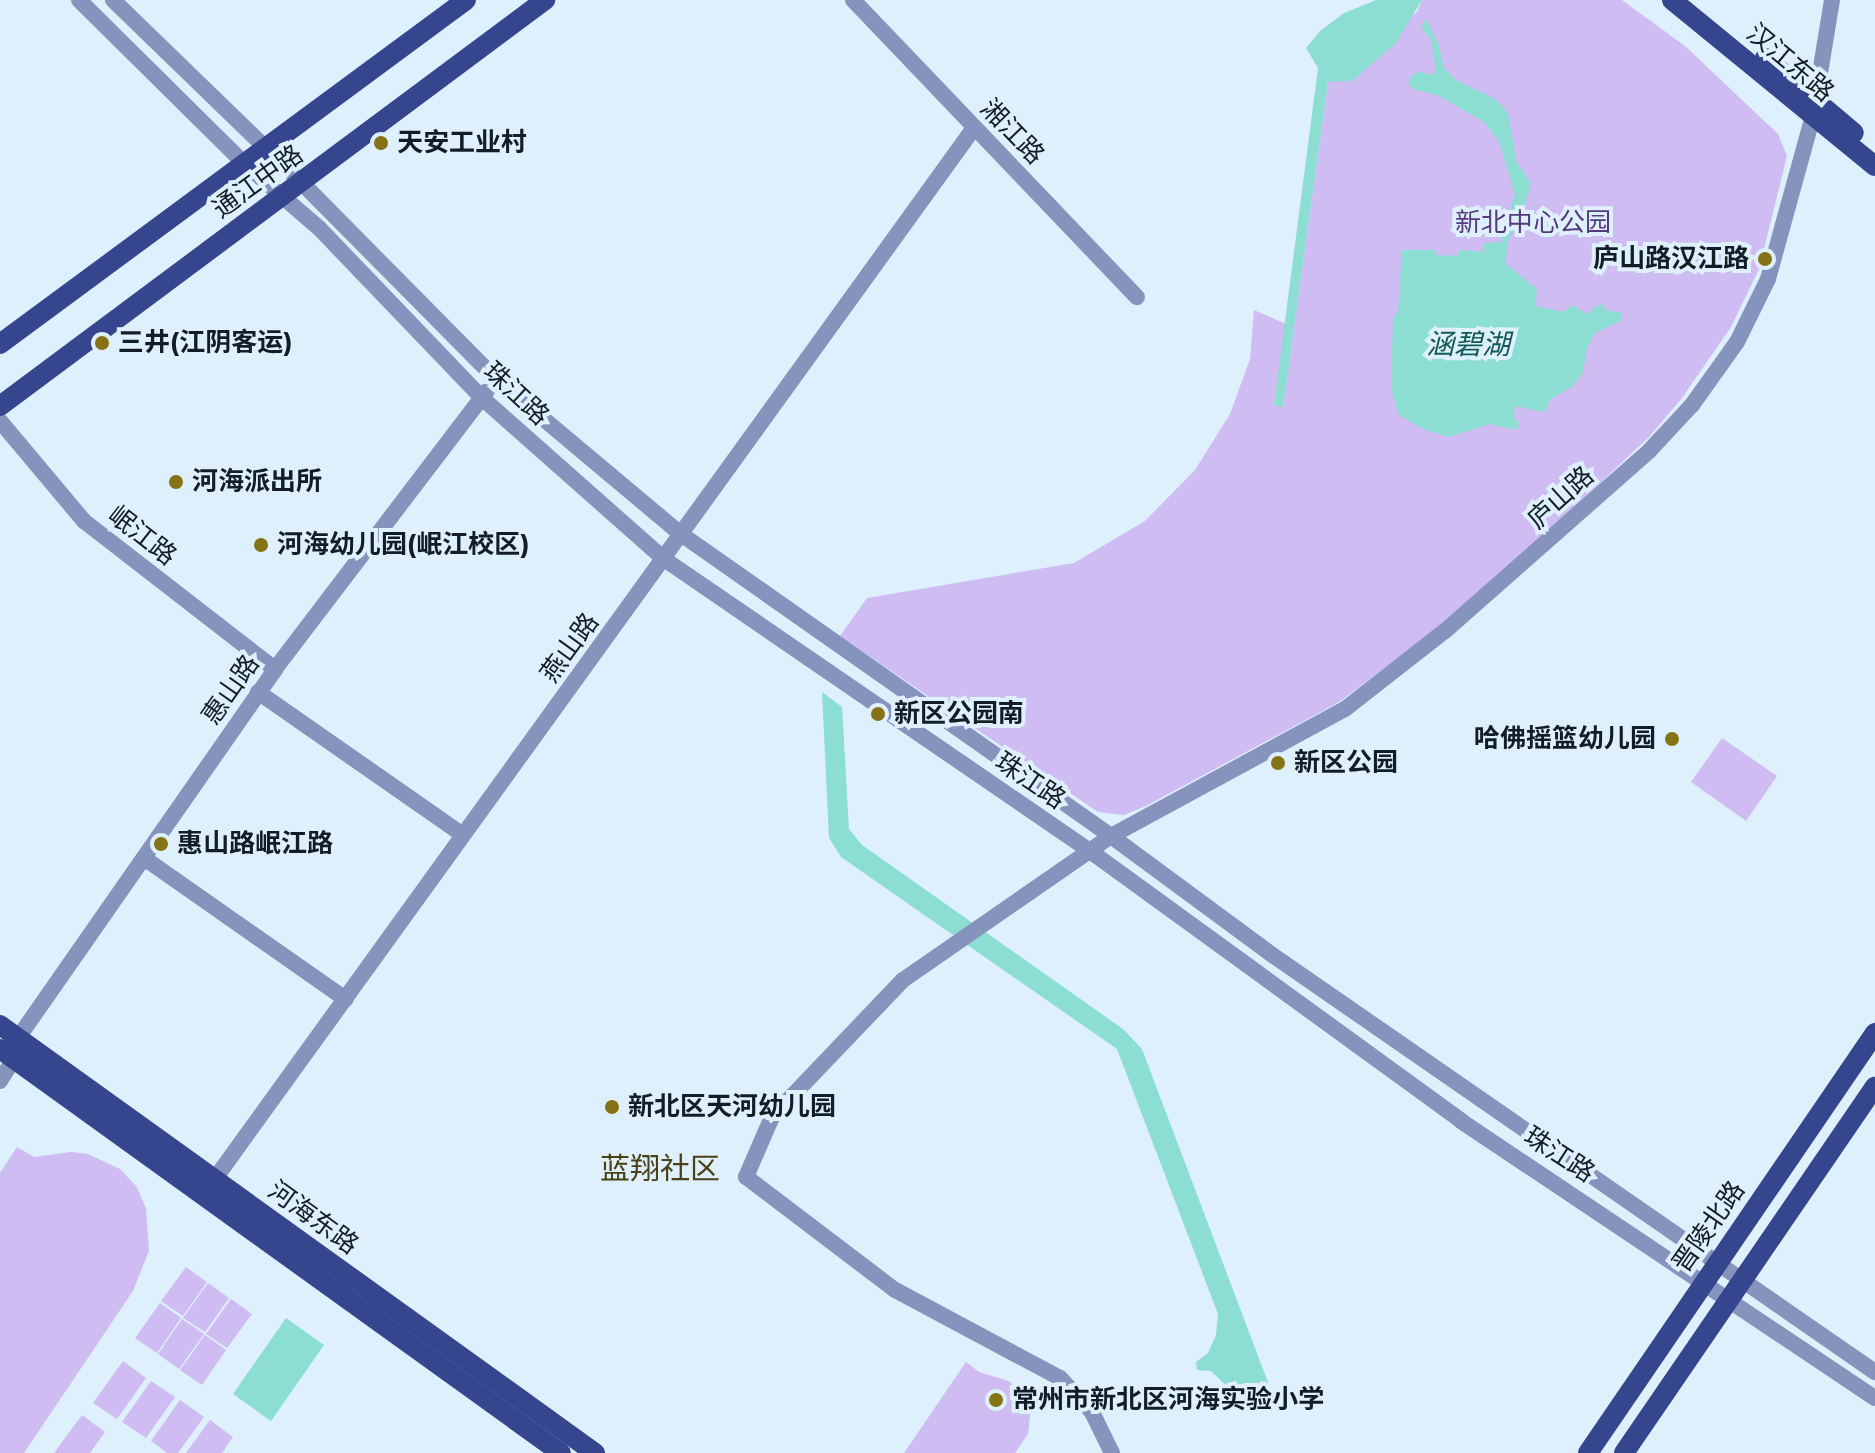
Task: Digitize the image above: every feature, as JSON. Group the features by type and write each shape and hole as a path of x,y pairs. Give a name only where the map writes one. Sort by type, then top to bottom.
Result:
{"main road":[{"name":"通江中路","path":"0,344 466,0"},
{"name":"通江中路","path":"0,406 545,0"},
{"name":"汉江东路","path":"1672,0 1875,151"},
{"name":"汉江东路","path":"1690,0 1814,108 1875,166"},
{"name":"河海东路","path":"0,1025 7,1050 595,1453"},
{"name":"晋陵北路","path":"1588,1453 1715,1262 1875,1033"},
{"path":"1624,1453 1875,1087"},
{"name":"河海东路","path":"209,1188 561,1453"}],"street":[{"name":"珠江路","path":"79,0 245,164 319,228 482,398 664,559 1090,851 1461,1121 1704,1280 1738,1291 1875,1372"},
{"name":"珠江路","path":"113,0 302,183 496,379 681,534 1111,836 1283,962 1715,1262 1738,1291 1875,1398"},
{"name":"湘江路","path":"853,0 1137,297"},
{"name":"庐山路","path":"1112,1453 1092,1412 1060,1378 895,1290 746,1177 772,1117 903,980 1111,836 1345,709 1445,631 1650,450 1692,405 1737,342 1768,279 1814,108 1832,0"},
{"name":"燕山路","path":"209,1188 974,128"},
{"name":"惠山路","path":"0,1081 7,1050 258,692 496,379"},
{"name":"岷江路","path":"0,421 84,521 275,669"},
{"path":"258,692 463,835"},
{"path":"144,858 345,999"}],"green space":[{"name":"新北中心公园","path":"1422,0 1622,0 1685,46 1778,134 1787,156 1759,269 1731,327 1682,398 1649,437 1525,554 1441,626 1339,702 1146,806 1124,815 1098,812 840,636 867,598 1074,563 1145,521 1195,470 1230,414 1250,359 1254,310 1286,324 1274,405 1283,406 1328,82 1417,12"},
{"path":"1722,738 1777,776 1746,821 1691,782"},
{"path":"17,1147 34,1157 71,1152 88,1154 120,1169 136,1186 146,1208 149,1251 133,1291 24,1453 0,1453 0,1173"},
{"path":"186,1267 207,1282 183,1316 161,1301"},
{"path":"208,1283 229,1298 205,1332 183,1318"},
{"path":"231,1299 252,1314 227,1348 206,1334"},
{"path":"160,1303 181,1318 157,1353 135,1338"},
{"path":"182,1319 204,1334 179,1369 158,1354"},
{"path":"205,1335 226,1350 202,1385 180,1370"},
{"path":"123,1361 146,1378 117,1419 93,1403"},
{"path":"966,1362 979,1372 1009,1381 1021,1392 1031,1407 1028,1434 1015,1453 904,1453"},
{"path":"151,1381 175,1397 146,1438 122,1422"},
{"path":"180,1400 204,1417 178,1453 167,1453 151,1441"},
{"path":"82,1415 105,1432 90,1453 54,1453"},
{"path":"210,1420 233,1437 222,1453 186,1453"}],"water":[{"path":"1376,0 1422,0 1396,43 1352,81 1328,82 1283,407 1274,405 1318,68 1306,48 1320,31 1344,13"},
{"name":"涵碧湖","path":"1426,19 1438,43 1444,68 1456,80 1495,99 1508,113 1516,161 1531,183 1522,214 1507,243 1506,264 1537,289 1535,306 1564,312 1572,305 1587,314 1601,303 1606,310 1621,313 1622,320 1595,333 1587,348 1583,372 1572,387 1552,398 1544,412 1515,406 1514,417 1519,424 1516,430 1490,424 1448,437 1423,429 1398,414 1391,388 1393,316 1398,313 1402,250 1435,250 1436,255 1458,256 1459,250 1484,252 1484,243 1501,242 1515,194 1499,142 1484,122 1437,95 1413,89 1408,83 1412,75 1420,72 1433,75 1436,70 1431,40 1421,27"},
{"path":"822,692 842,707 849,829 862,845 1123,1029 1142,1049 1269,1385 1240,1399 1211,1371 1197,1370 1196,1362 1208,1353 1216,1335 1218,1314 1117,1049 841,857 829,838"},
{"path":"286,1318 324,1345 271,1421 233,1394"}],"place":[{"name":"天安工业村","path":"381,143"},
{"name":"庐山路汉江路","path":"1765,259"},
{"name":"三井(江阴客运)","path":"102,343"},
{"name":"河海派出所","path":"176,482"},
{"name":"河海幼儿园(岷江校区)","path":"261,545"},
{"name":"新区公园南","path":"878,714"},
{"name":"哈佛摇篮幼儿园","path":"1672,739"},
{"name":"新区公园","path":"1278,763"},
{"name":"惠山路岷江路","path":"161,844"},
{"name":"新北区天河幼儿园","path":"612,1107"},
{"name":"常州市新北区河海实验小学","path":"996,1400"}],"district":[{"name":"蓝翔社区","path":"660,1169"}]}
